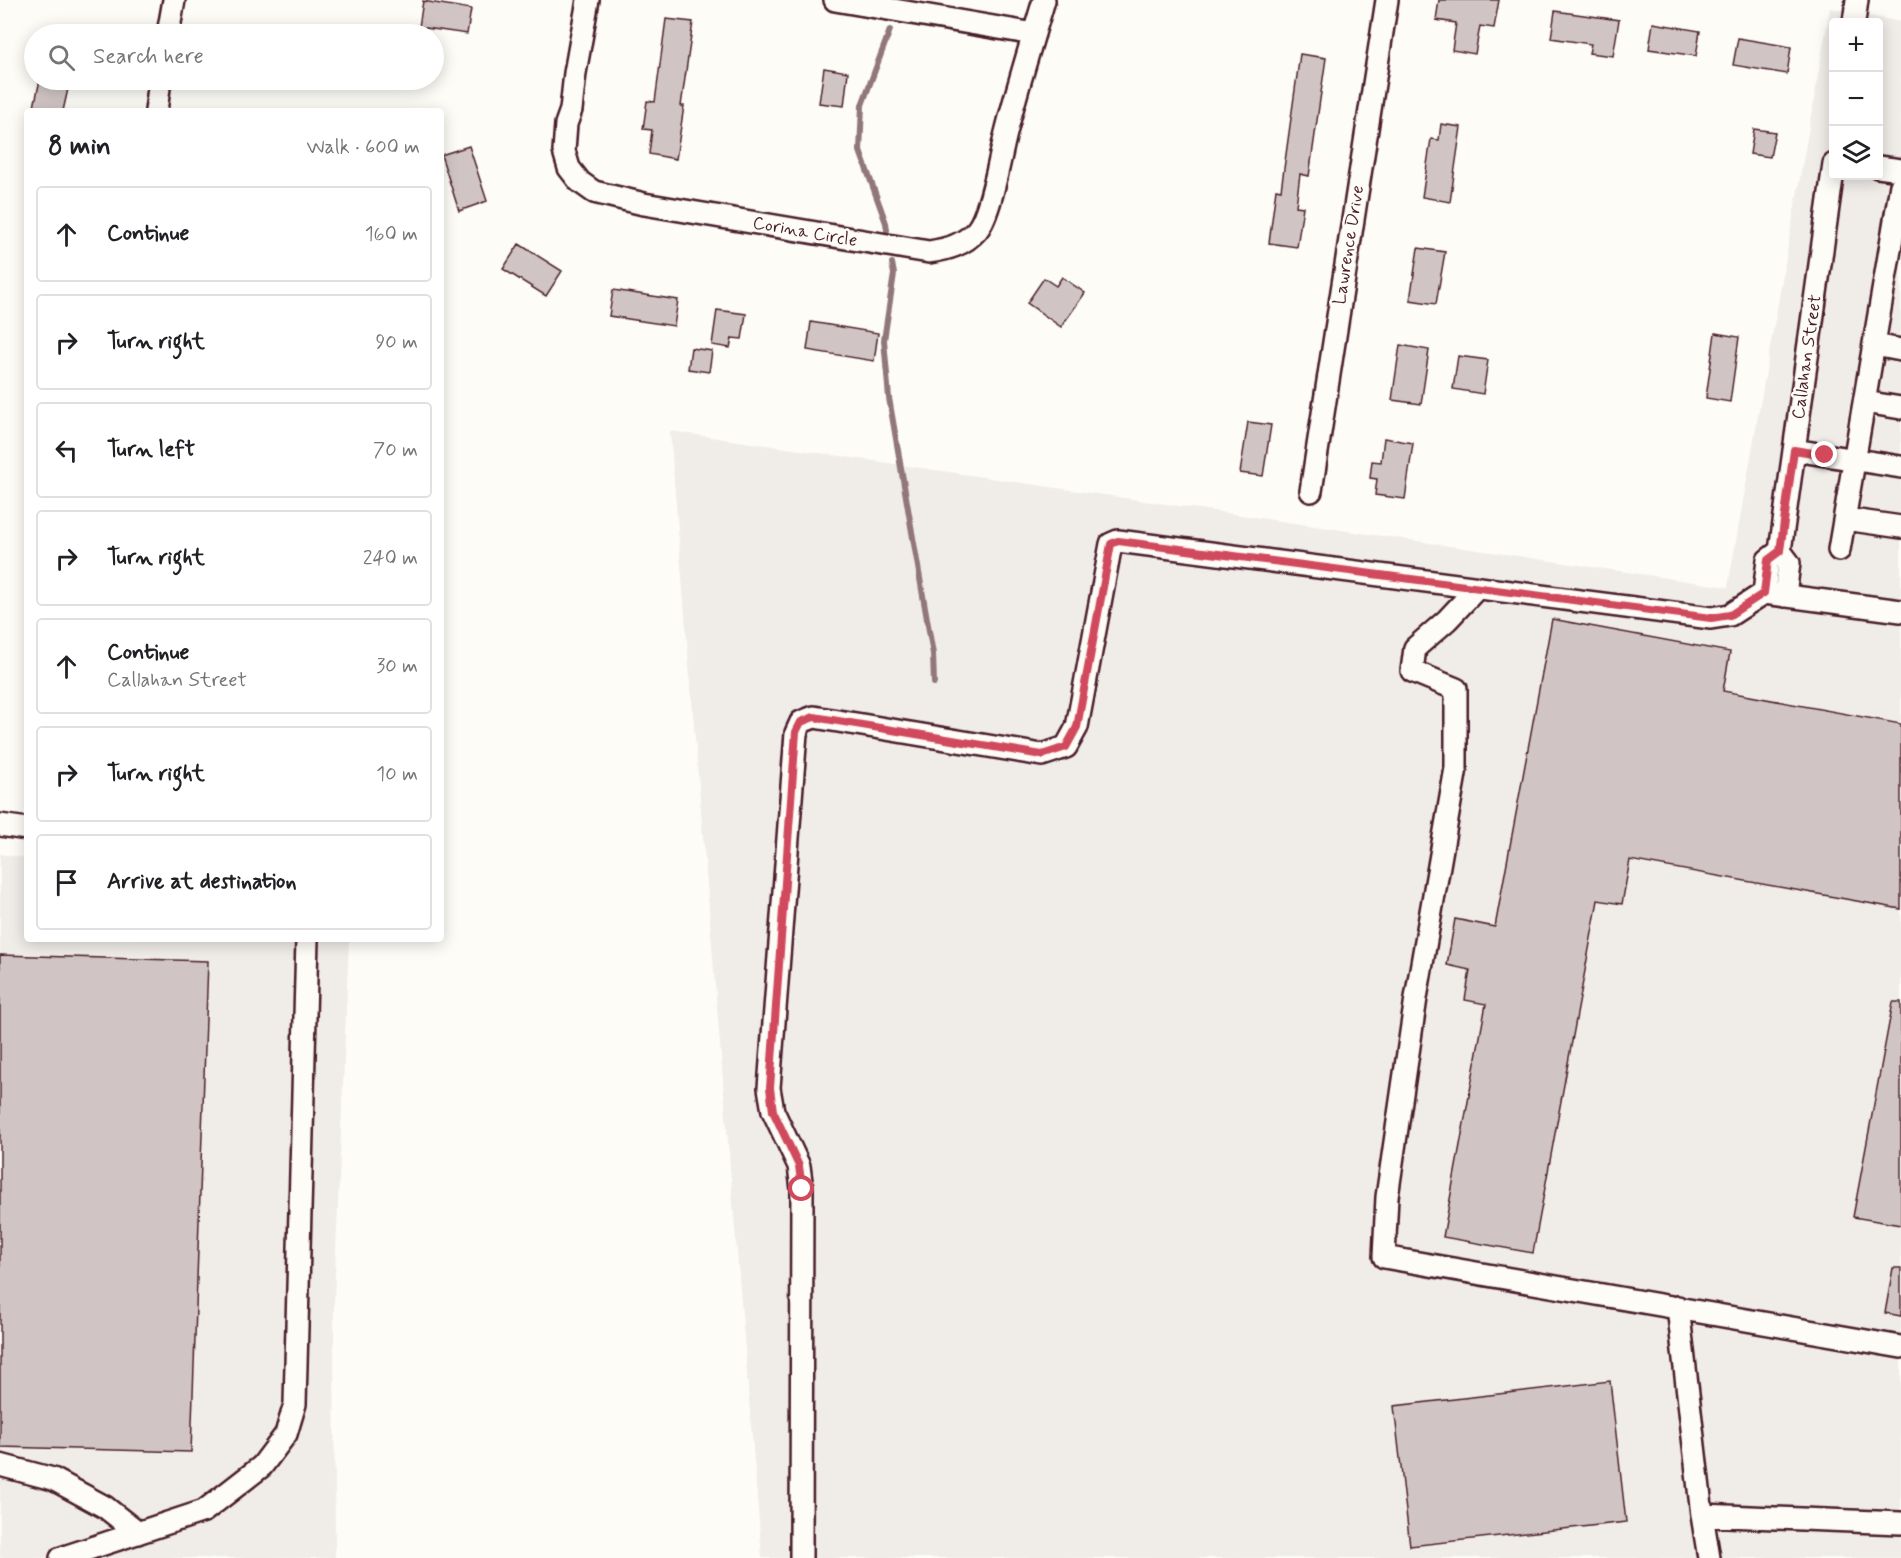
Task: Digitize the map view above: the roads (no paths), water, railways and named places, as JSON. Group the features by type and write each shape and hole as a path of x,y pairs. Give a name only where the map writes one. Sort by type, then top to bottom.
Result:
{"street":[{"path":"170,24 174,0"},
{"name":"Corina Circle","path":"588,0 571,110 566,124 564,151 569,168 580,182 594,192 644,204 929,252 951,248 966,241 979,228 986,213 1006,131 1044,0"},
{"path":"835,0 1034,34"},
{"name":"Lawrence Drive","path":"1311,491 1387,0"},
{"path":"1855,18 1857,0"},
{"path":"156,108 159,90"},
{"path":"1883,168 1901,170"},
{"name":"Callahan Street","path":"1780,551 1831,180"},
{"path":"1839,550 1875,345 1893,289 1901,185"},
{"path":"1875,345 1901,350"},
{"path":"1865,402 1901,408"},
{"path":"1794,450 1901,467"},
{"path":"1845,519 1901,527"},
{"path":"801,1558 802,1189 799,1166 773,1111 770,1088 796,732 801,722 814,717 1042,755 1066,747 1077,727 1111,544 1118,541 1711,618 1730,615 1764,593 1901,611"},
{"path":"1764,593 1768,560 1780,551 1789,563 1785,596"},
{"path":"1477,588 1447,620 1415,648 1412,671 1456,689 1456,768 1416,998 1387,1197 1384,1257 1901,1347"},
{"path":"0,825 24,829"},
{"path":"61,1558 204,1511 262,1466 286,1434 295,1404 308,942"},
{"path":"1678,1307 1709,1558"},
{"path":"0,1465 53,1479 105,1507 138,1533"},
{"path":"1702,1515 1901,1522"}],"waterway":[{"path":"887,230 860,151 862,105 890,30"},
{"path":"892,263 894,274 884,340 889,398 933,654 934,683"}]}
